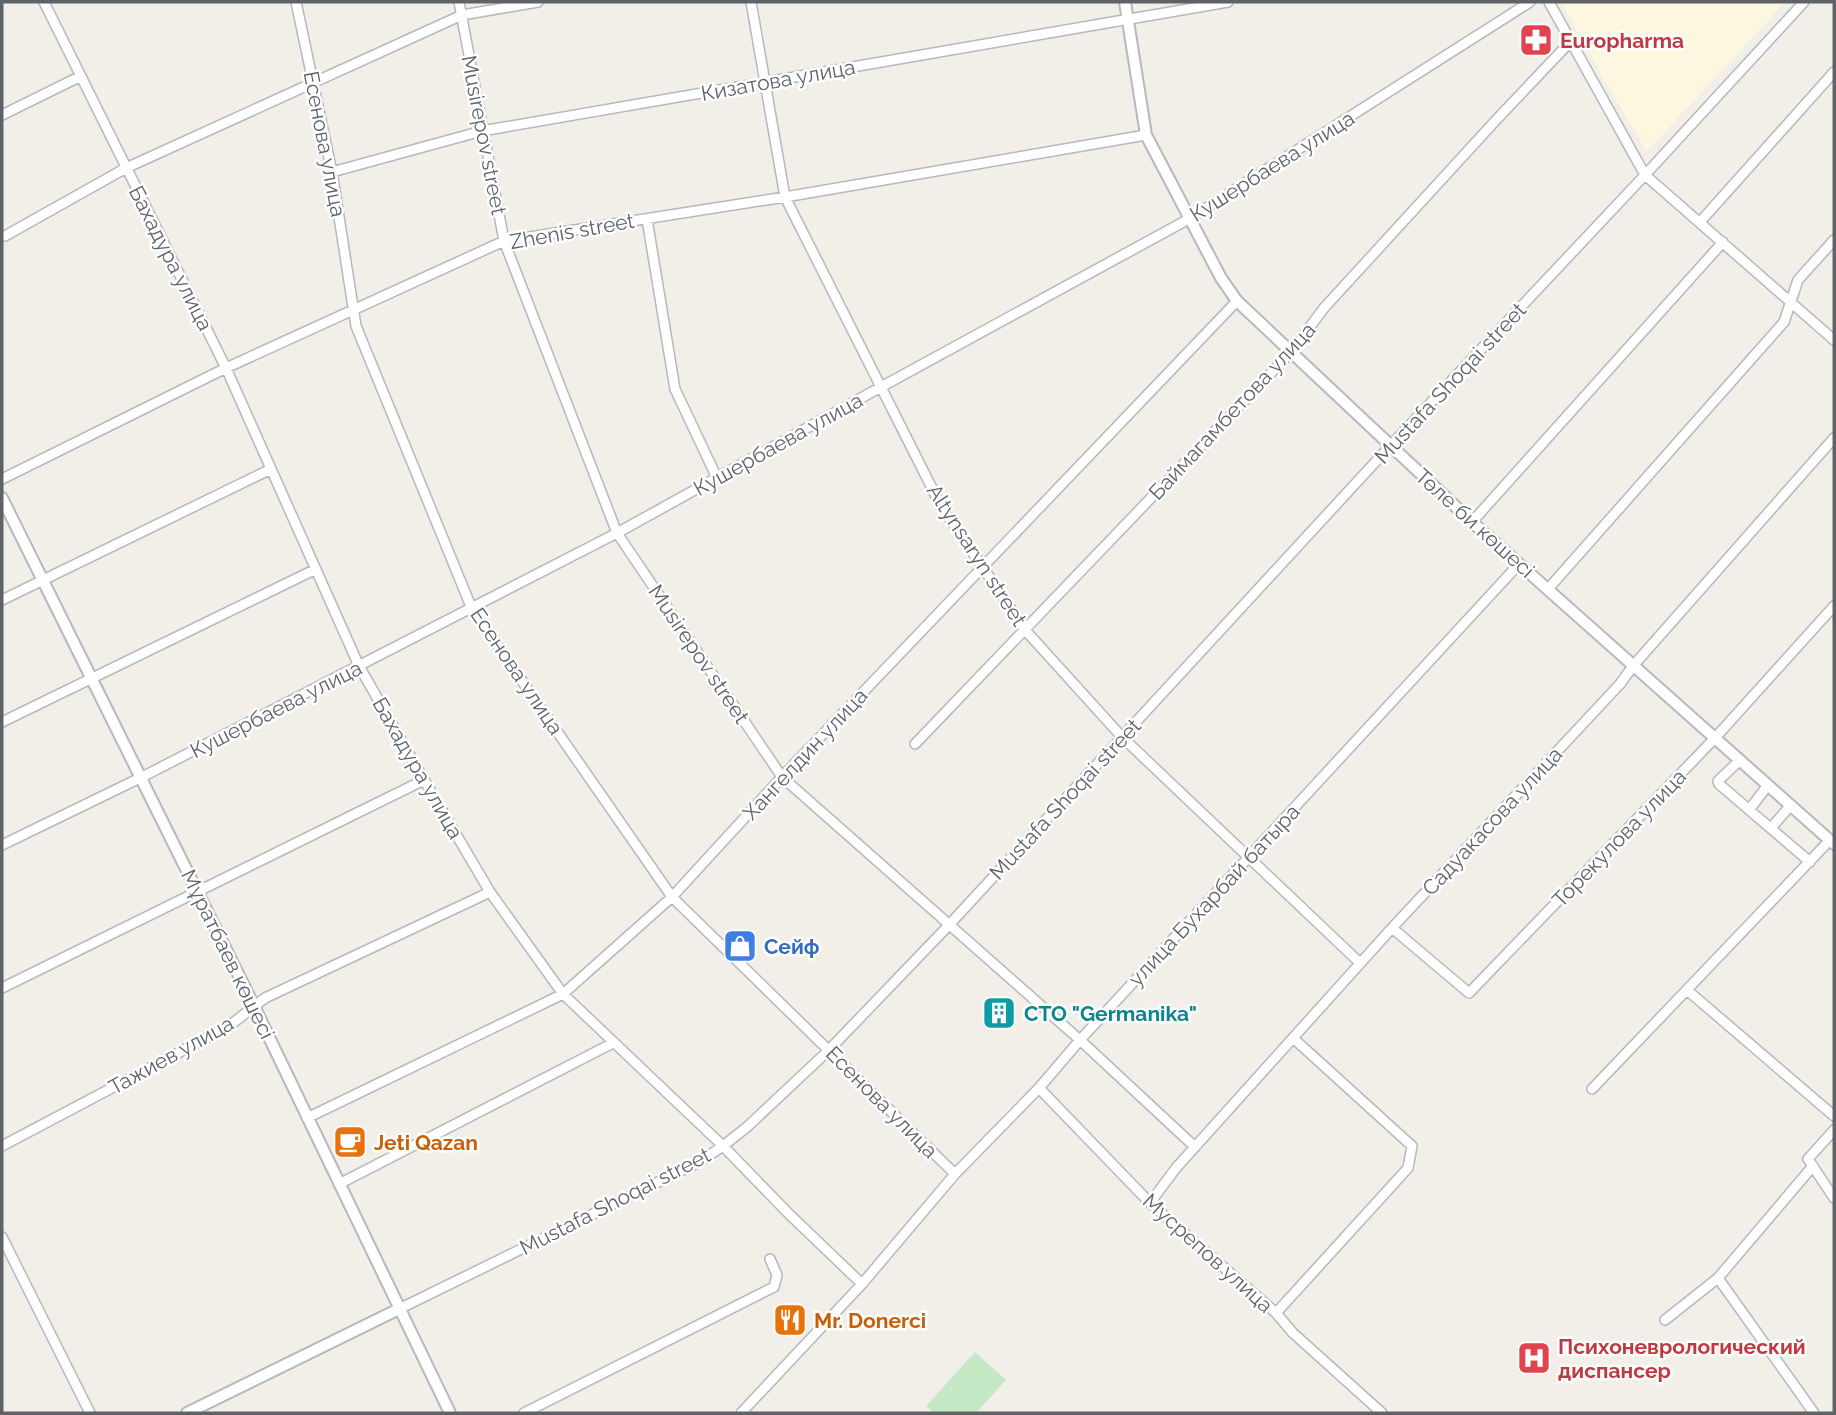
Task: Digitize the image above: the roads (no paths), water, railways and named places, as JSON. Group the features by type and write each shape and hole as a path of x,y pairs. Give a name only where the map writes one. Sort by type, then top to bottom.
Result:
{"street":[{"name":"Бахадура улица","path":"44,2 226,368 359,666 490,892 563,994 723,1146 862,1284"},
{"name":"Есенова улица","path":"296,2 332,172 356,326 472,608 672,897 955,1174"},
{"name":"Musirepov street","path":"459,2 504,242 617,533 782,776 1080,1040 1195,1147"},
{"path":"5,236 126,168 462,15 538,2"},
{"name":"Altynsaryn street","path":"751,2 785,197 942,506 1026,631 1122,737 1360,963"},
{"name":"Төле би көшесі","path":"1125,2 1146,135 1221,278 1237,301 1472,522 1832,842"},
{"name":"Кизатова улица","path":"332,172 482,131 1228,2"},
{"name":"Кушербаева улица","path":"2,845 142,777 617,533 1189,219 1530,2"},
{"path":"1549,2 1646,175 1834,340"},
{"name":"Mustafa Shoqai street","path":"187,1413 699,1162 747,1126 829,1050 949,925 1804,2"},
{"name":"Баймагамбетова улица","path":"915,744 1291,352 1324,308 1571,41"},
{"path":"1700,222 1834,72"},
{"path":"2,115 81,76"},
{"name":"Zhenis street","path":"2,479 226,368 504,242 1146,135"},
{"path":"647,219 675,388 717,478"},
{"path":"1548,589 1784,322 1798,280 1834,240"},
{"path":"1472,522 1723,242"},
{"name":"Хангелдин улица","path":"307,1118 563,994 672,897 782,776 1237,301"},
{"name":"Садуакасова улица","path":"1150,1203 1176,1168 1360,963 1620,684 1834,438"},
{"path":"2,600 271,469"},
{"name":"Мұратбаев көшесі","path":"2,498 142,777 450,1413"},
{"name":"улица Бухарбай батыра","path":"741,1413 862,1284 955,1174 1039,1088 1080,1040 1519,564"},
{"path":"2,722 316,569"},
{"name":"Торекулова улица","path":"1392,928 1469,993 1715,738 1834,606"},
{"path":"1740,760 1718,781 1719,784 1810,862"},
{"path":"2,989 424,780"},
{"path":"1749,810 1769,785"},
{"path":"1771,828 1791,805"},
{"path":"1592,1090 1832,842"},
{"name":"Тажиев улица","path":"2,1146 229,1026 265,998 490,892"},
{"path":"1687,990 1834,1116"},
{"path":"1276,1313 1408,1168 1412,1146 1293,1038"},
{"path":"340,1184 613,1043"},
{"name":"Мусрепов улица","path":"1039,1088 1150,1203 1276,1313 1293,1333 1382,1413"},
{"path":"1665,1320 1718,1279 1834,1130"},
{"path":"1810,1162 1834,1198"},
{"path":"2,1237 90,1413"},
{"path":"524,1413 774,1287 777,1275 770,1259"},
{"path":"1718,1279 1814,1413"}],"place":[{"name":"Europharma","path":"1536,40"},
{"name":"Сейф","path":"740,946"},
{"name":"СТО \"Germanika\"","path":"999,1013"},
{"name":"Jeti Qazan","path":"350,1142"},
{"name":"Mr. Donerci","path":"790,1320"},
{"name":"Психоневрологический диспансер","path":"1534,1358"}]}
